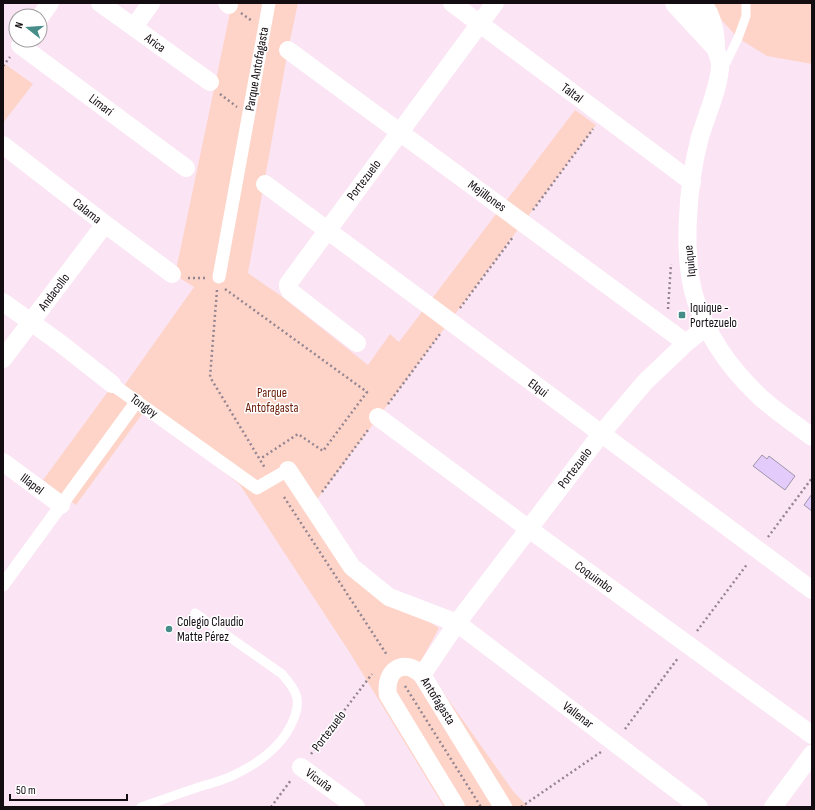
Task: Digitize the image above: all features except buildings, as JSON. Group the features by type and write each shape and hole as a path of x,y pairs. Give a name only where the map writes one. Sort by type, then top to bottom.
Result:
{"street":[{"name":"Arica","path":"100,3 210,82"},
{"path":"134,27 151,3"},
{"name":"Parque Antofagasta","path":"221,283 248,115 269,3"},
{"name":"Taltal","path":"452,3 692,182"},
{"name":"Portezuelo","path":"357,343 290,291 288,284 495,3"},
{"path":"676,3 714,44"},
{"path":"700,3 711,23 714,44"},
{"name":"Iquique","path":"714,44 718,56 720,75 700,137 692,182 688,239 690,268 696,301 714,342 757,395 812,437"},
{"name":"Limarí","path":"24,48 186,168"},
{"name":"Mejillones","path":"288,50 686,343"},
{"name":"Calama","path":"3,145 172,274"},
{"name":"Elqui","path":"265,184 326,231 812,590"},
{"name":"Andacollo","path":"3,359 105,224"},
{"name":"Tongoy","path":"3,302 32,322 112,384 257,488 288,470"},
{"name":"Portezuelo","path":"422,675 457,623 601,434 645,382 686,343 707,326"},
{"path":"3,585 137,401"},
{"name":"Coquimbo","path":"378,417 812,735"},
{"name":"Illapel","path":"3,462 61,505"},
{"path":"288,470 352,567 390,597 457,623"},
{"name":"Vallenar","path":"457,623 698,807"},
{"name":"Antofagasta","path":"456,807 388,695 387,682 395,670 399,668 414,668 422,675 503,807"},
{"path":"773,807 812,754"},
{"name":"Vicuña","path":"301,767 356,807"}],"lane":[{"path":"720,75 738,38 746,16 746,3"},
{"path":"141,807 233,775 257,761 272,750 288,732 298,712 297,698 293,686 282,674 195,612"}],"path":[{"path":"228,4 264,30"},
{"path":"210,82 214,90 248,115"},
{"path":"172,274 180,278 221,283 367,392 322,451 298,434 260,459"},
{"path":"382,661 387,655"},
{"name":"Portezuelo","path":"271,807 373,672"}],"green space":[{"name":"Parque Antofagasta","path":"232,3 298,3 288,50 248,273 281,296 368,365 390,334 399,342 575,110 596,125 312,506 389,597 439,628 421,661 513,791 528,807 444,807 350,653 240,485 121,390 194,287 175,275"},
{"path":"706,3 812,3 812,64 767,56 738,38"},
{"path":"5,64 33,84 3,123 3,66"},
{"path":"109,390 143,413 76,505 43,480"}],"place":[{"name":"Iquique - Portezuelo","path":"682,315"},
{"name":"Colegio Claudio Matte Pérez","path":"169,629"}]}
